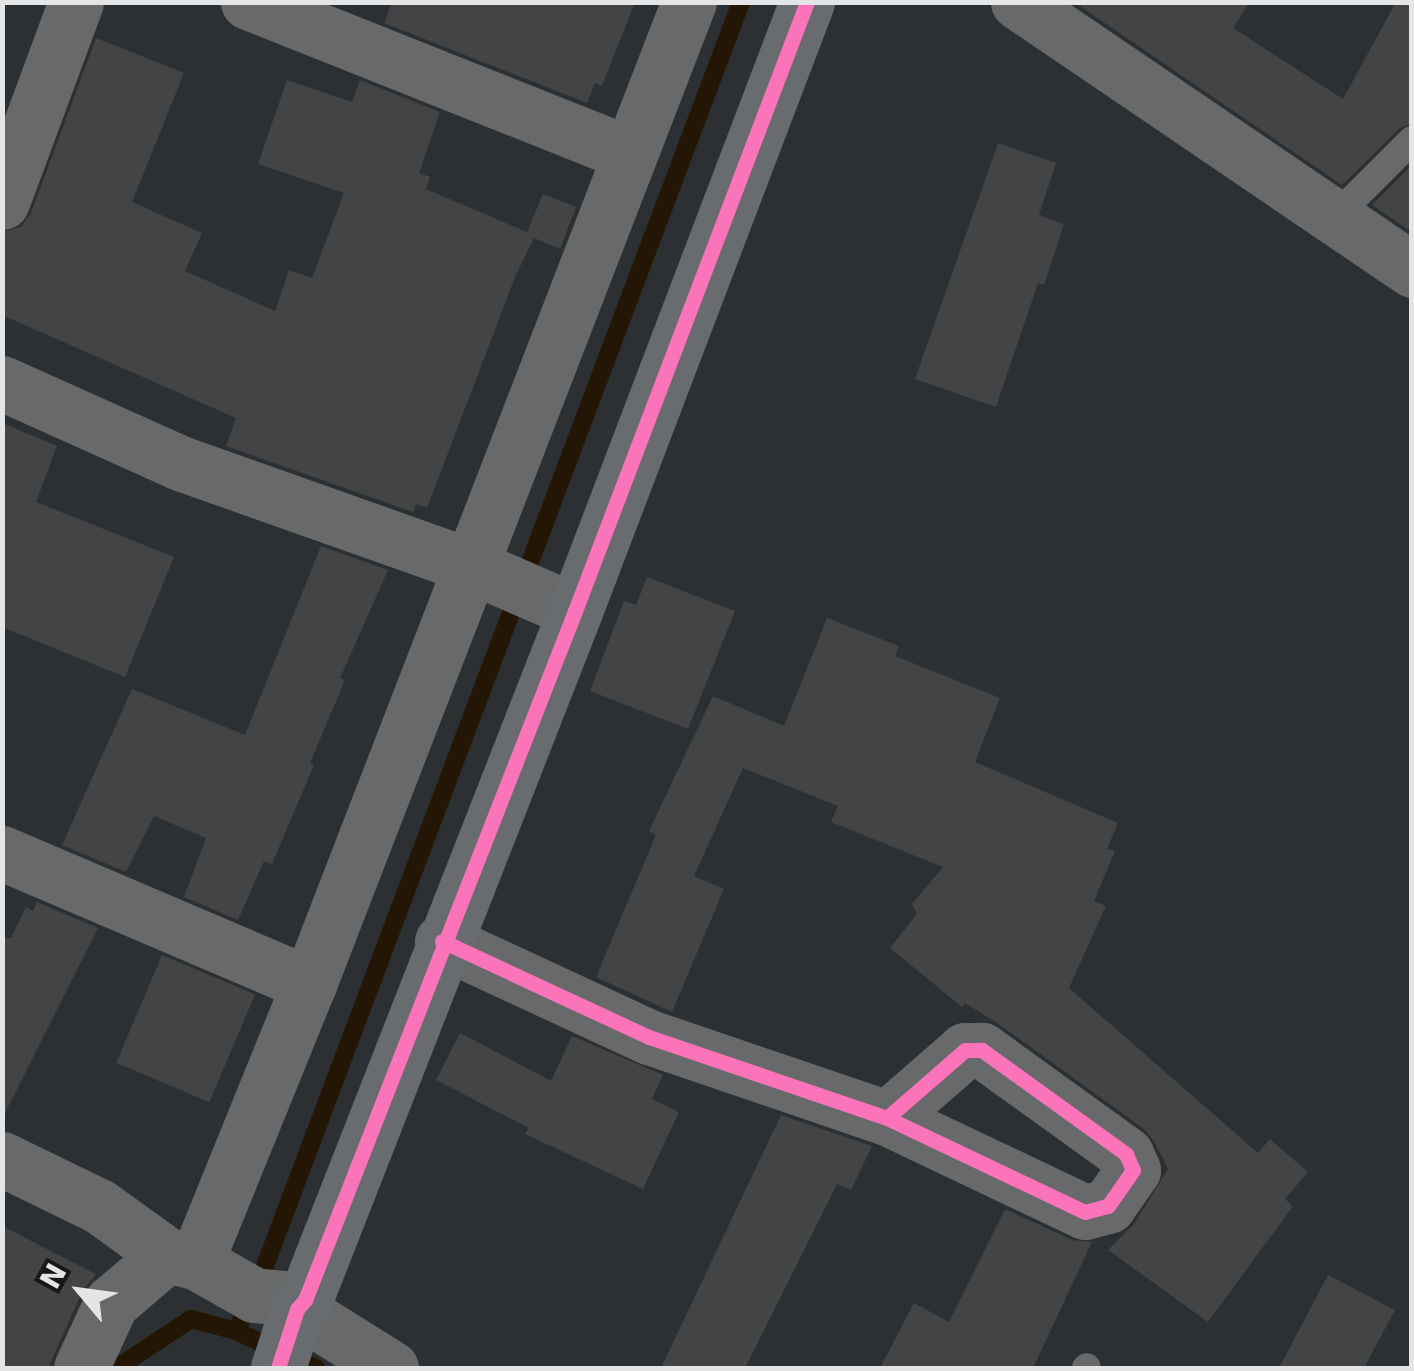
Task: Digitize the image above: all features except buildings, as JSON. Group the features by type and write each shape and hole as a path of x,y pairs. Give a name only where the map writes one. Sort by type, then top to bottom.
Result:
{"street":[{"path":"2,202 76,2"},
{"path":"248,2 626,154"},
{"path":"82,1368 111,1303 181,1259 309,984 626,154 689,2"},
{"path":"278,1368 442,941 575,611 807,2"},
{"path":"1018,2 1412,270"},
{"path":"2,383 180,463 471,566 575,611"},
{"path":"2,853 309,984"},
{"path":"442,941 649,1036 887,1118"},
{"path":"2,1160 98,1206 181,1259 254,1295 301,1305 391,1368"}],"lane":[{"path":"1334,218 1412,140"}],"waterway":[{"path":"236,1331 254,1295 741,2"},
{"path":"117,1368 191,1319 236,1331 316,1368"}],"cycle path":[{"path":"278,1368 297,1309 305,1300 575,611 807,2"},
{"path":"442,941 649,1037 887,1118 1085,1212 1108,1206 1133,1170 1126,1154 982,1050 965,1050 887,1118"}]}
